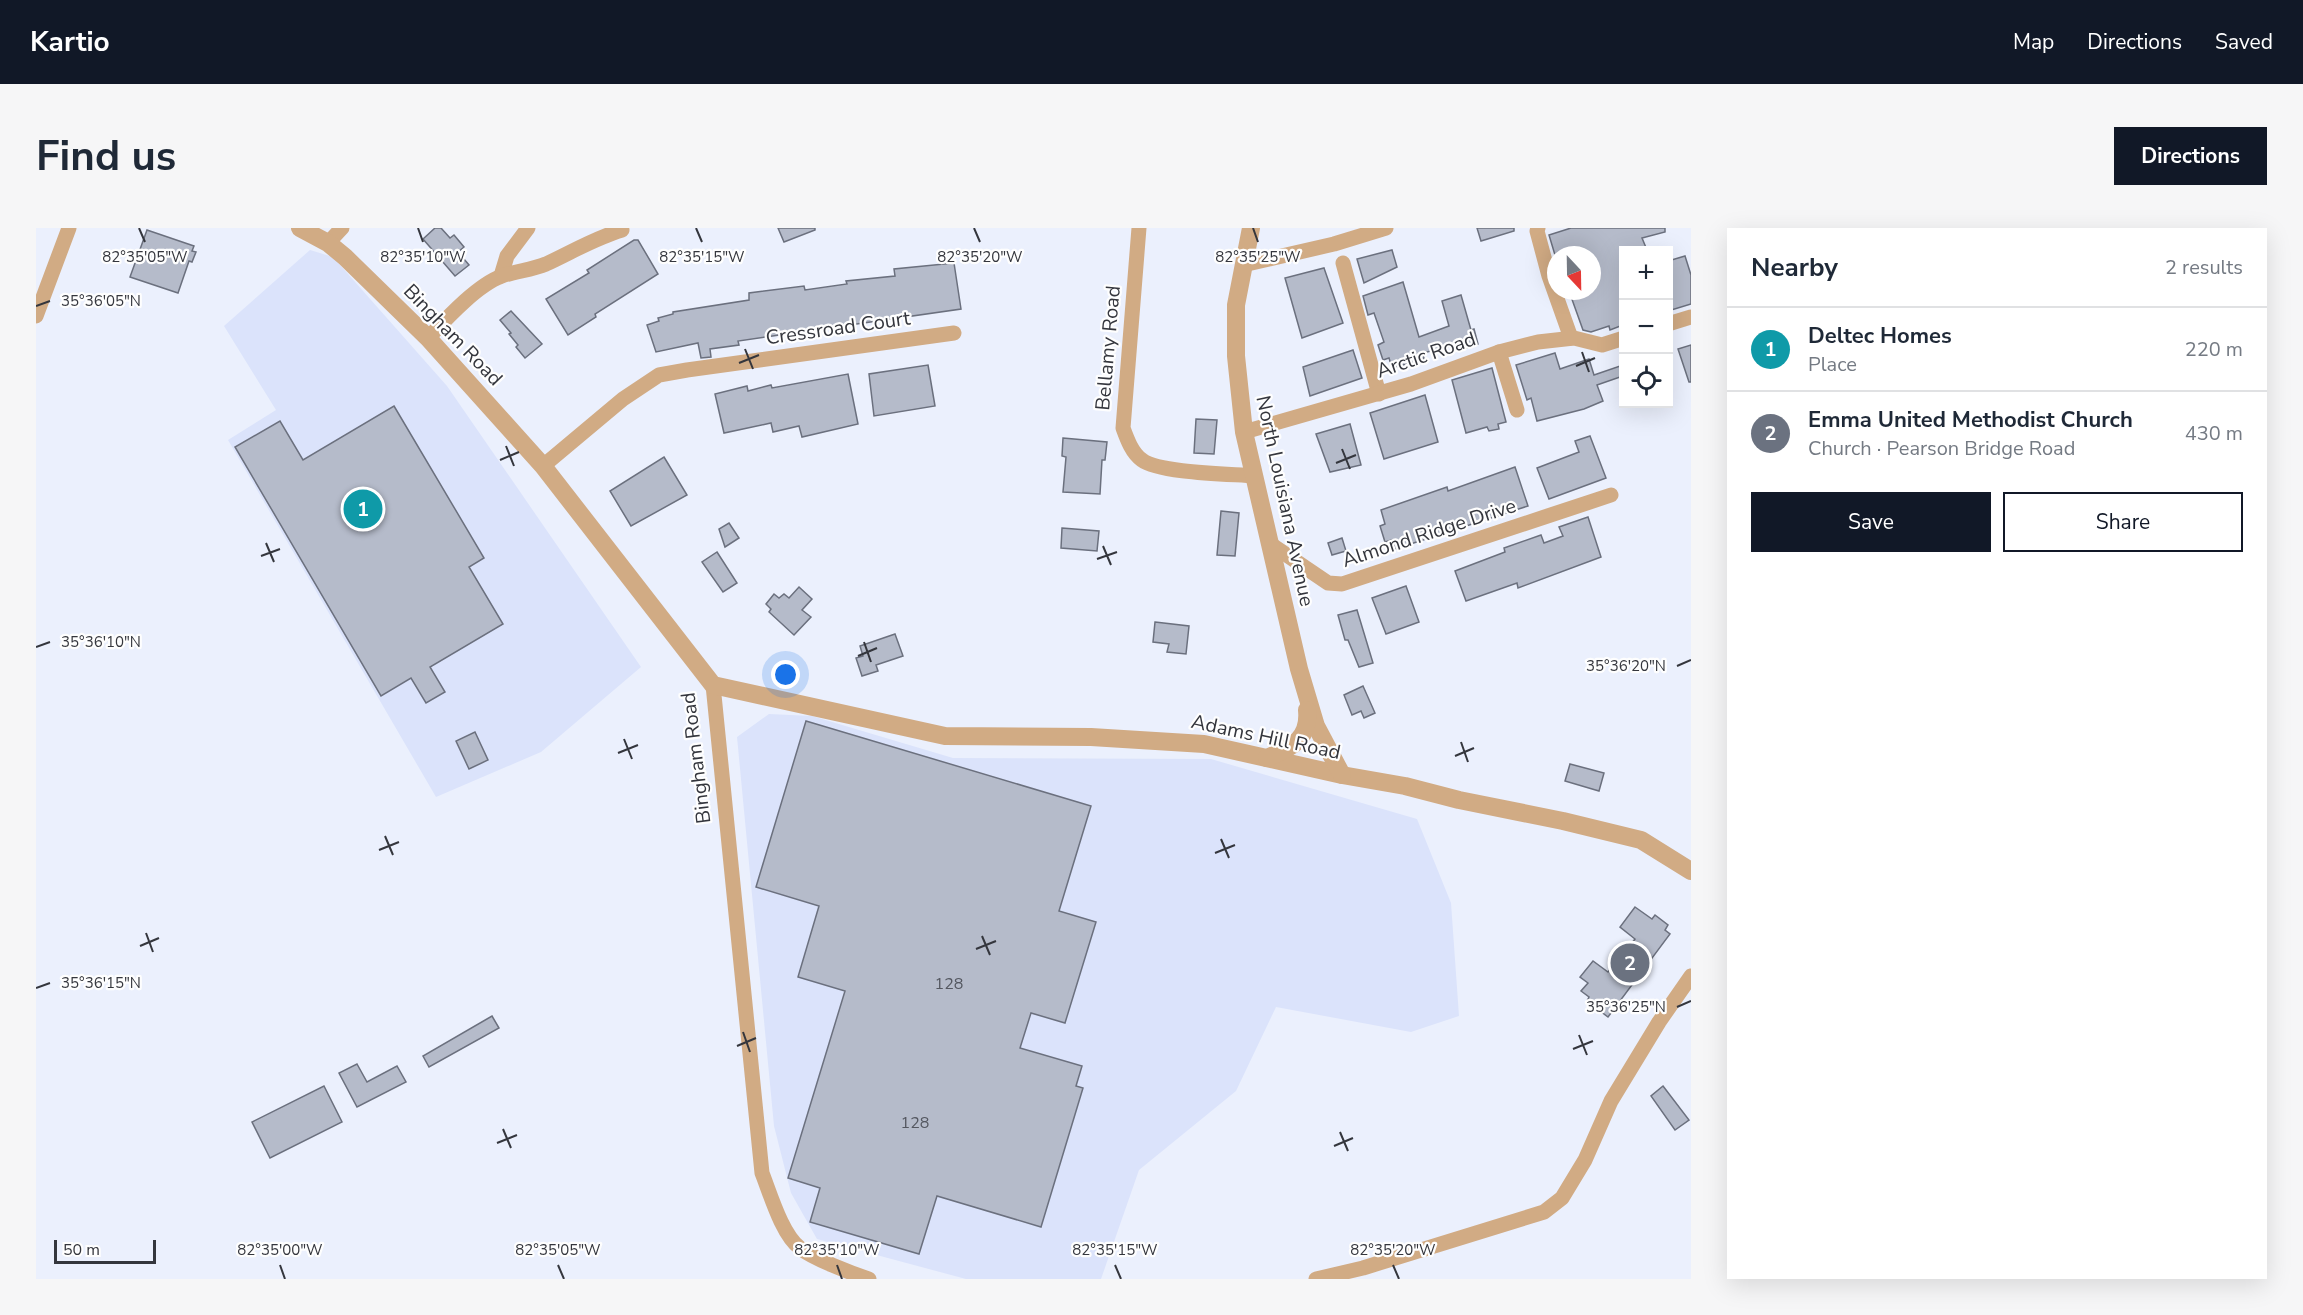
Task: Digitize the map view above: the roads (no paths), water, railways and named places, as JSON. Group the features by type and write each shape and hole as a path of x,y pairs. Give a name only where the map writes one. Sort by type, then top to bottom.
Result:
{"street":[{"path":"36,316 69,228"},
{"name":"Bingham Road","path":"300,228 328,243 428,338 543,466 713,685 762,1173 782,1224 799,1248 851,1273 869,1279"},
{"path":"328,243 342,228"},
{"path":"501,276 507,256 528,228"},
{"name":"Bellamy Road","path":"1139,228 1123,428 1130,445 1142,460 1160,467 1254,476"},
{"name":"North Louisiana Avenue","path":"1251,228 1236,305 1236,356 1244,432 1306,693 1316,726 1342,775"},
{"path":"1243,265 1334,244 1386,228"},
{"path":"1538,228 1549,276 1571,338"},
{"path":"428,338 450,314 501,276 534,269 622,230"},
{"path":"1343,263 1379,394"},
{"path":"1673,322 1691,317"},
{"name":"Cressroad Court","path":"543,466 623,399 659,375 695,368 954,333"},
{"name":"Arctic Road","path":"1244,432 1412,384 1499,352 1538,342 1571,338 1602,345 1619,339"},
{"path":"1499,352 1517,410"},
{"name":"Almond Ridge Drive","path":"1269,543 1329,583 1342,584 1611,495"},
{"name":"Adams Hill Road","path":"713,685 945,735 1091,737 1204,744 1342,775 1405,786 1641,840 1691,871"},
{"path":"1267,758 1287,749 1306,731 1308,720 1306,693"},
{"path":"1316,1279 1366,1273 1544,1212 1562,1198 1585,1160 1611,1101 1659,1022 1691,976"}],"place":[{"name":"Deltec Homes","path":"363,509"},
{"name":"Emma United Methodist Church","path":"1630,963"}]}
